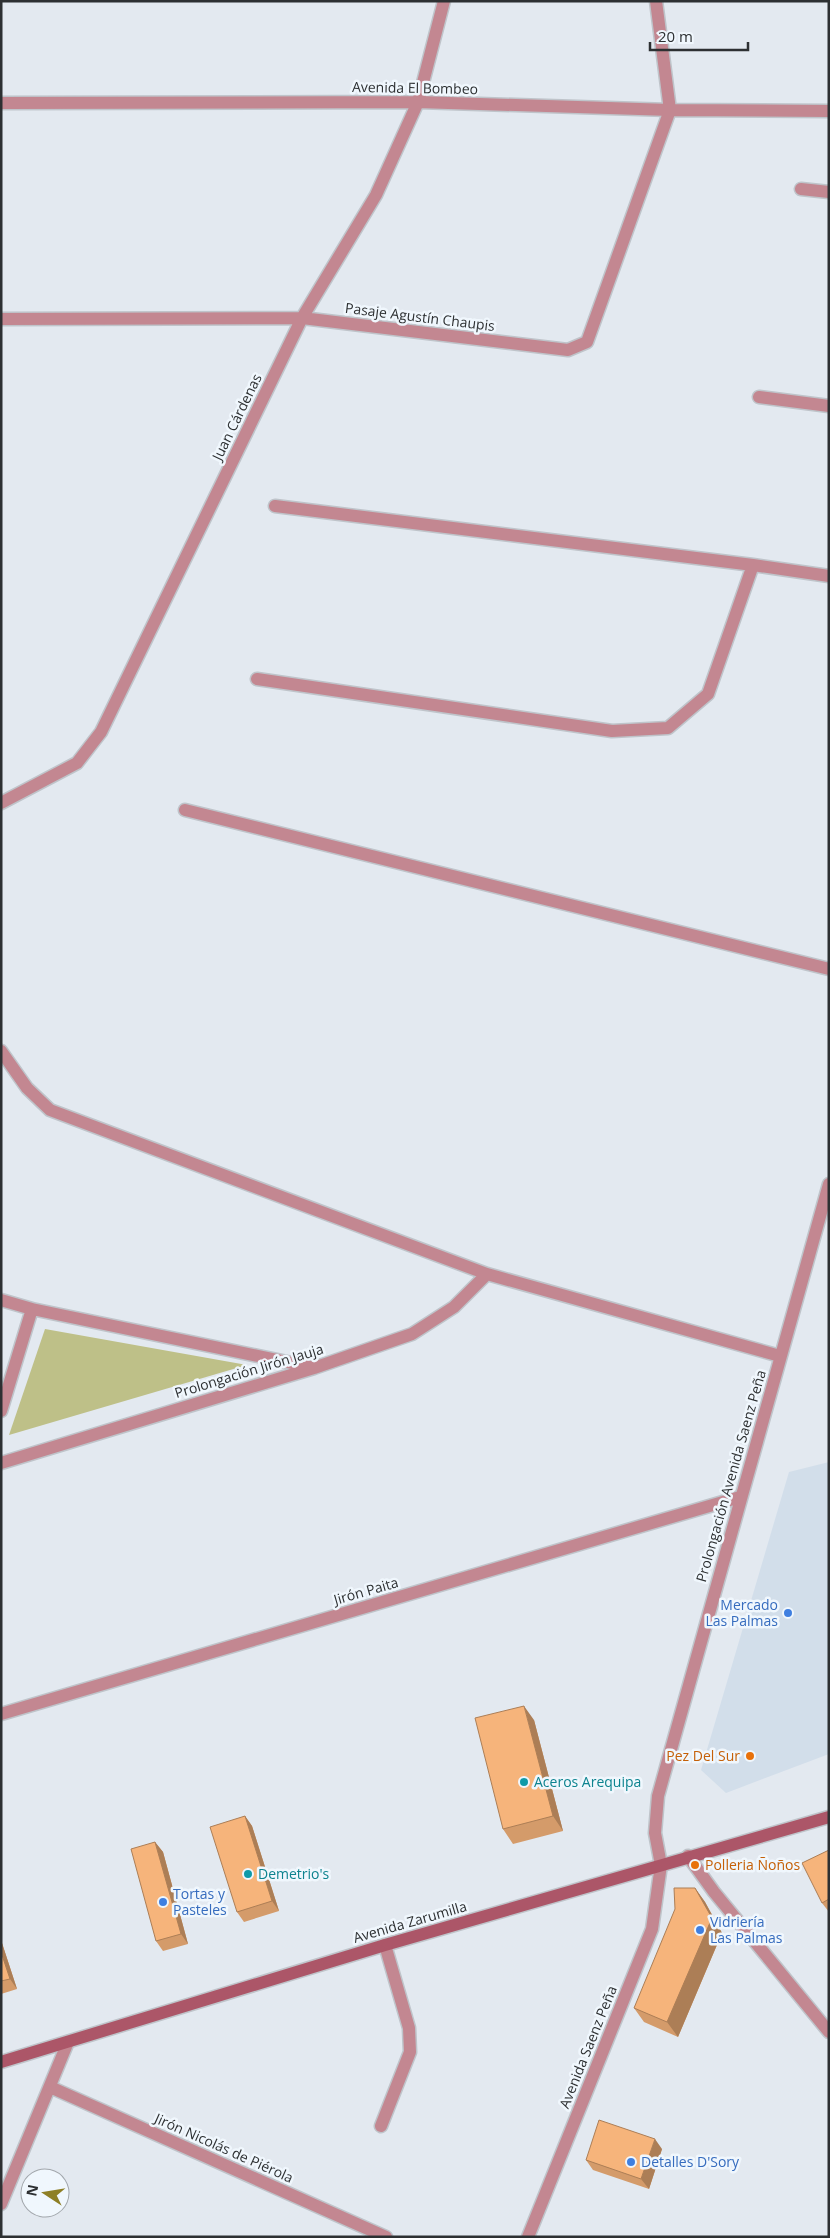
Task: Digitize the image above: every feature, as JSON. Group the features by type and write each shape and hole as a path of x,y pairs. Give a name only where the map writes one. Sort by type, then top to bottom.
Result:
{"main road":[{"name":"Avenida Zarumilla","path":"1,2062 385,1945 688,1856 829,1817"}],"street":[{"name":"Juan Cárdenas","path":"1,802 77,763 100,732 302,318 376,195 418,102 444,1"},
{"path":"656,1 670,110"},
{"name":"Avenida El Bombeo","path":"1,103 418,102 670,110 829,110"},
{"name":"Pasaje Agustín Chaupis","path":"1,320 302,318 568,350 587,342 670,110"},
{"path":"802,189 829,192"},
{"path":"759,397 829,406"},
{"path":"275,506 829,576"},
{"path":"257,679 612,732 668,728 708,694 753,565"},
{"path":"185,810 829,969"},
{"path":"1,1051 27,1088 50,1110 487,1274 780,1356"},
{"name":"Prolongación Avenida Saenz Peña","path":"661,1865 655,1833 658,1796 780,1356 823,1226 829,1184"},
{"name":"Prolongación Jirón Jauja","path":"1,1464 314,1368 412,1334 454,1308 487,1274"},
{"path":"1,1300 32,1309 314,1368"},
{"path":"1,1411 32,1309"},
{"name":"Jirón Paita","path":"1,1714 740,1497"},
{"path":"688,1856 714,1892 829,2032"},
{"name":"Avenida Saenz Peña","path":"528,2237 652,1929 661,1865"},
{"path":"381,2126 410,2052 410,2028 385,1945"},
{"path":"1,2204 68,2042"},
{"name":"Jirón Nicolás de Piérola","path":"50,2086 386,2237"}],"shaded area":[{"name":"Mercado Las Palmas","path":"829,1462 829,1754 726,1793 701,1770 789,1472"}],"green space":[{"path":"45,1329 247,1365 9,1435"}],"building":[{"name":"Aceros Arequipa","path":"524,1706 553,1816 503,1829 475,1718"},
{"name":"Demetrio's","path":"245,1816 272,1901 237,1912 210,1827"},
{"name":"Tortas y Pasteles","path":"155,1842 181,1934 156,1941 131,1849"},
{"path":"829,1850 829,1899 822,1903 802,1863"},
{"path":"674,1888 695,1888 712,1918 667,2022 634,2008 675,1909"},
{"path":"1,1952 10,1979 1,1981"},
{"path":"599,2120 655,2139 641,2179 586,2160"}],"place":[{"name":"Mercado Las Palmas","path":"788,1613"},
{"name":"Pez Del Sur","path":"750,1756"},
{"name":"Aceros Arequipa","path":"524,1782"},
{"name":"Polleria Ñoños","path":"695,1865"},
{"name":"Demetrio's","path":"248,1874"},
{"name":"Tortas y Pasteles","path":"163,1902"},
{"name":"Vidriería Las Palmas","path":"700,1930"},
{"name":"Detalles D'Sory","path":"631,2162"}]}
